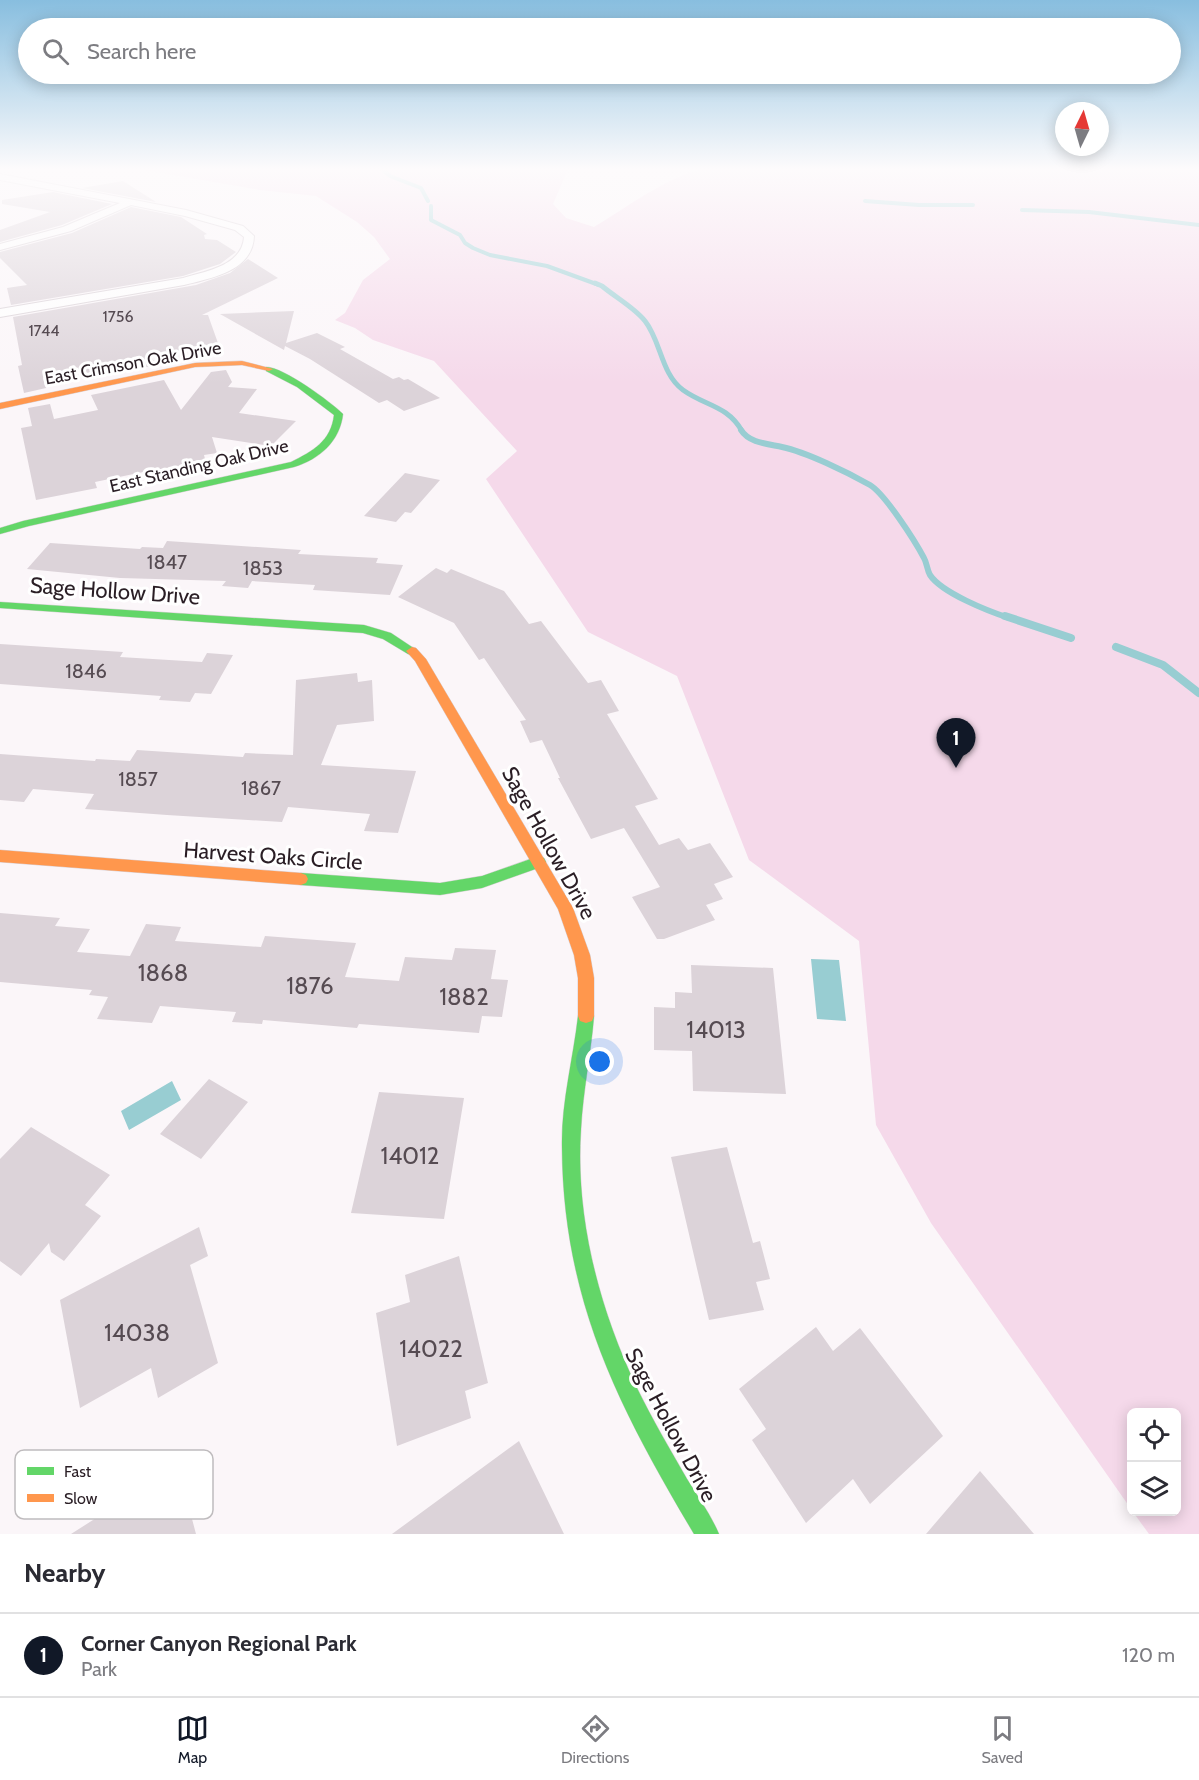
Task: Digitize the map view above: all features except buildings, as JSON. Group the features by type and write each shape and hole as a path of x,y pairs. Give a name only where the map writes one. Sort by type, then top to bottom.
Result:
{"street":[{"path":"0,247 30,241"},
{"path":"0,313 184,281 213,273 236,262 246,254 251,245 250,241"},
{"name":"East Crimson Oak Drive","path":"0,406 180,369 226,362 256,365 278,373 304,389"},
{"name":"East Standing Oak Drive","path":"0,531 27,523 294,464 317,453 333,439 340,425 339,414 304,389"},
{"name":"Sage Hollow Drive","path":"0,605 348,627 392,637 408,646 420,659 539,862 573,926 583,956 586,1004 571,1143 571,1190 583,1276 611,1362 630,1403 707,1534"},
{"name":"Harvest Oaks Circle","path":"0,856 440,889 482,882 539,862"}],"shaded area":[{"path":"377,241 1199,241 1199,1534 1149,1534 1136,1516 1181,1516 1181,1408 1127,1408 1127,1503 931,1223 876,1125 859,941 749,860 677,676 588,632 486,479 517,451 434,361 373,340 355,328 335,320 345,313 363,280 390,259"}],"water":[{"path":"811,959 839,960 846,1021 817,1019"},
{"path":"172,1081 181,1100 129,1130 121,1111"}],"waterway":[{"path":"463,241 473,248 490,255 547,266 599,285"},
{"path":"595,283 641,316 655,338 670,375 676,383 691,395 730,416 742,431"},
{"path":"741,430 749,438 803,453 870,485 884,498 899,518 936,582 966,601 1009,618"},
{"path":"1005,616 1071,638"},
{"path":"1116,647 1163,665 1199,693"}],"traffic: fast":[{"path":"0,531 27,523 294,464 318,451 335,432 339,414 300,385 269,369"},
{"path":"0,605 364,629 387,636 412,651"},
{"path":"301,879 440,889 482,882 539,862"},
{"path":"586,1016 571,1146 573,1202 581,1255 593,1303 609,1350 629,1396 707,1534"}],"traffic: slow":[{"path":"0,406 195,365 242,363 269,369"},
{"path":"412,651 420,659 565,908 582,955 586,978 586,1016"},
{"path":"0,856 301,879"}],"place":[{"name":"Corner Canyon Regional Park","path":"956,768"}]}
